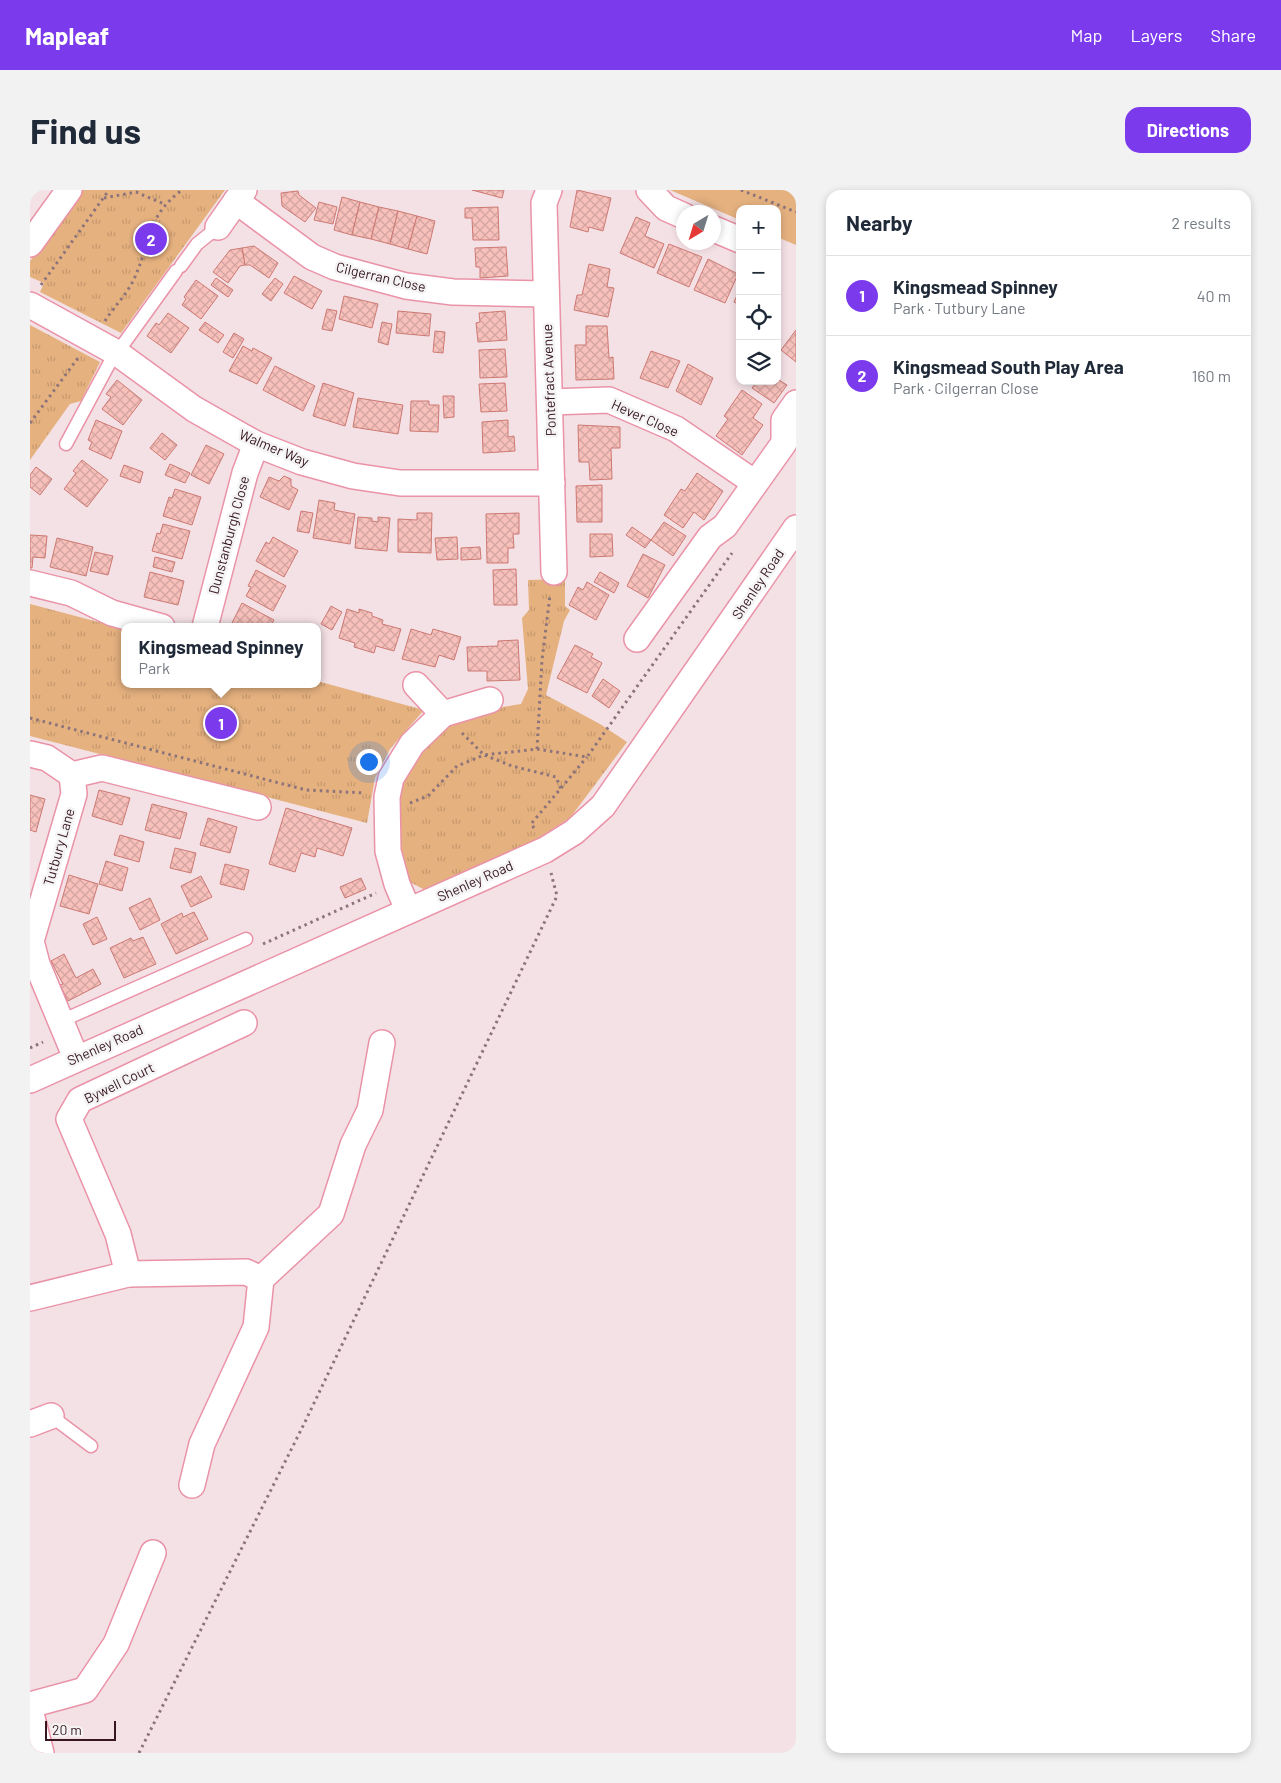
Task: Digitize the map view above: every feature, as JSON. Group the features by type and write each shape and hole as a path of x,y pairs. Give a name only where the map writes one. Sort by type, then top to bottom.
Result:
{"street":[{"path":"30,244 69,190"},
{"name":"Pontefract Avenue","path":"549,190 544,203 554,572"},
{"path":"649,190 666,208 676,212"},
{"name":"Cilgerran Close","path":"218,227 240,196 312,257 335,267 406,286 453,292 546,294"},
{"path":"721,232 736,238"},
{"name":"Walmer Way","path":"33,298 117,353 194,409 256,444 302,462 353,476 400,483 552,483"},
{"name":"Hever Close","path":"550,402 609,400 676,429 755,483"},
{"path":"637,639 710,537 725,526 784,443 784,420 796,404"},
{"name":"Dunstanburgh Close","path":"206,623 245,474 256,444"},
{"name":"Shenley Road","path":"30,1080 546,850 574,832 603,806 796,528"},
{"path":"30,583 71,593 112,613 148,623"},
{"path":"416,685 443,714"},
{"path":"408,910 396,884 388,851 387,798 391,778 412,744 443,714 490,700"},
{"path":"30,754 47,758 72,775 102,768 258,807"},
{"name":"Tutbury Lane","path":"72,775 74,794 31,941 37,964 76,1058"},
{"name":"Bywell Court","path":"128,1274 118,1234 69,1119 80,1100 244,1023"},
{"path":"192,1485 202,1444 256,1327 261,1279 331,1214 353,1145 370,1110 382,1044"},
{"path":"30,1298 128,1274 246,1272 261,1279"},
{"path":"30,1705 85,1690 116,1644 153,1553"},
{"path":"30,1710 41,1753"}],"lane":[{"path":"66,444 117,353 197,244 218,227"},
{"path":"61,1021 246,939"},
{"path":"41,1420 91,1446"}],"path":[{"path":"33,298 109,190"},
{"path":"100,327 132,282 152,224 164,204 182,190"},
{"path":"741,190 796,212"},
{"path":"103,198 136,192 164,204"},
{"path":"30,422 79,357"},
{"path":"537,749 542,660 550,605 550,580 554,572"},
{"path":"30,718 306,790 356,791 410,803 428,796 457,766 484,755 512,766 556,777 562,790"},
{"path":"139,1753 304,1424 557,896 546,850 531,824 562,790 588,757"}],"green space":[{"path":"81,190 225,190 121,333 40,292 44,283 30,277 30,261"},
{"path":"670,190 796,190 796,245 781,239 781,205 736,205 736,218 721,212 721,205 705,205"},
{"path":"30,325 100,362 81,401 70,404 30,460"},
{"path":"565,579 565,606 570,610 564,621 546,695 600,724 627,742 570,818 535,840 425,890 406,880 396,848 395,813 398,795 404,779 422,749 448,725 474,714 521,704 528,689 522,618 529,610 528,580"},
{"path":"30,604 121,628 121,688 321,688 321,682 424,710 390,749 375,778 367,823 30,736"}],"building":[{"path":"472,190 504,190 502,198"},
{"path":"577,190 611,198 603,231 589,227 588,232 570,227"},
{"path":"298,191 299,195 316,208 305,222 282,206 281,193"},
{"path":"342,197 360,202 352,235 334,230"},
{"path":"319,202 337,207 333,224 314,220"},
{"path":"360,202 379,207 371,239 352,235"},
{"path":"379,207 398,211 390,244 371,239"},
{"path":"498,207 499,240 473,240 472,218 465,218 465,208"},
{"path":"398,211 417,216 408,249 390,244"},
{"path":"417,216 435,221 427,254 408,249"},
{"path":"636,217 650,223 645,236 664,244 654,268 620,253"},
{"path":"669,244 676,247 676,250 684,250 702,257 689,287 657,273"},
{"path":"254,246 278,263 269,278 250,265 245,265 242,248"},
{"path":"506,247 508,276 480,278 480,267 476,267 475,248"},
{"path":"242,248 245,265 240,266 228,283 213,272 230,250"},
{"path":"708,259 736,273 736,278 725,303 694,290"},
{"path":"589,264 610,269 607,287 614,288 608,317 574,310 577,295 582,295"},
{"path":"294,276 322,291 312,309 284,293"},
{"path":"216,278 233,290 228,297 211,285"},
{"path":"275,278 283,284 271,301 262,294"},
{"path":"196,280 218,296 201,319 182,305 186,299 184,297"},
{"path":"344,296 378,304 372,328 339,319"},
{"path":"327,309 337,311 332,331 322,329"},
{"path":"398,311 431,314 429,336 396,333"},
{"path":"505,311 507,340 478,342 476,323 480,322 479,313"},
{"path":"168,313 189,328 171,353 147,336 156,323 159,325"},
{"path":"205,322 224,335 218,343 199,330"},
{"path":"382,322 392,324 388,345 378,342"},
{"path":"586,326 607,326 609,358 613,357 614,379 576,380 575,345 586,345"},
{"path":"796,330 796,362 781,350"},
{"path":"435,331 445,332 443,353 433,352"},
{"path":"234,333 244,339 233,358 223,352"},
{"path":"243,346 252,351 253,348 272,358 257,384 229,371"},
{"path":"505,349 507,377 480,378 479,350"},
{"path":"651,351 680,361 668,388 640,378"},
{"path":"688,364 713,378 701,405 676,391"},
{"path":"275,366 315,386 303,411 263,390"},
{"path":"117,380 142,400 123,425 102,409 111,397 106,394"},
{"path":"781,381 787,385 774,403 752,388 754,385 781,385"},
{"path":"323,383 354,393 345,426 313,416"},
{"path":"505,383 507,411 481,412 479,384"},
{"path":"742,390 762,404 753,418 763,425 742,455 716,436 728,419 724,416"},
{"path":"443,396 454,396 454,417 444,418"},
{"path":"358,398 403,405 398,434 353,427"},
{"path":"411,401 429,401 429,405 439,405 438,432 410,431"},
{"path":"96,420 122,431 111,459 89,449 92,442 88,440"},
{"path":"508,420 508,437 514,436 515,451 483,453 482,422"},
{"path":"578,425 620,427 620,448 611,448 612,479 590,480 589,462 579,462"},
{"path":"162,433 177,445 165,460 150,448"},
{"path":"206,445 224,454 209,484 191,475"},
{"path":"82,460 108,480 87,507 64,489 76,473 73,471"},
{"path":"170,464 190,473 185,483 165,475"},
{"path":"124,465 143,472 140,483 120,476"},
{"path":"36,467 52,479 40,495 30,487 30,475"},
{"path":"697,473 723,491 704,520 694,512 683,528 664,515 681,489 685,491"},
{"path":"284,476 291,479 291,486 298,490 289,510 260,497 269,477 279,481"},
{"path":"602,485 602,522 577,522 576,486"},
{"path":"175,489 201,497 192,525 163,516 169,497 172,498"},
{"path":"319,500 335,503 334,510 355,514 350,544 313,538"},
{"path":"301,511 313,513 309,533 297,531"},
{"path":"417,513 432,513 431,553 398,552 398,519 417,520"},
{"path":"519,513 519,534 513,534 514,548 508,548 508,563 487,563 486,514"},
{"path":"358,517 372,518 372,521 378,522 378,517 390,518 387,551 355,548"},
{"path":"664,522 686,536 673,556 651,540"},
{"path":"163,524 190,531 182,559 152,551 157,533 160,534"},
{"path":"632,527 651,540 645,548 626,535"},
{"path":"590,534 612,534 613,556 590,557"},
{"path":"30,535 47,536 45,558 33,557 32,568 30,568"},
{"path":"273,537 298,551 284,577 256,561 266,542 269,544"},
{"path":"457,537 458,559 437,560 435,538"},
{"path":"57,538 93,547 86,576 50,567"},
{"path":"480,547 481,559 461,560 461,548"},
{"path":"95,552 113,556 108,575 90,571"},
{"path":"643,554 665,565 648,598 627,586"},
{"path":"155,557 175,562 172,572 153,567"},
{"path":"516,569 517,605 494,605 493,570"},
{"path":"256,570 286,586 273,611 246,596 251,587 248,586"},
{"path":"150,572 184,581 178,605 144,597"},
{"path":"600,572 619,583 614,593 594,582"},
{"path":"587,582 609,595 596,620 569,605 578,587 583,590"},
{"path":"242,603 274,620 272,623 232,623"},
{"path":"331,606 342,612 332,630 321,624"},
{"path":"347,609 359,613 359,609 372,613 372,616 383,620 382,624 401,629 394,651 376,646 374,653 354,647 355,643 339,638"},
{"path":"411,629 431,635 433,629 461,637 454,660 439,655 435,667 402,659"},
{"path":"518,640 520,680 487,681 487,671 468,671 467,647 498,646 498,641"},
{"path":"575,645 593,654 591,657 602,663 587,693 557,678"},
{"path":"603,679 620,691 609,708 592,696"},
{"path":"99,790 130,798 122,825 92,816"},
{"path":"30,795 45,799 36,832 30,830"},
{"path":"152,804 187,813 180,839 145,830"},
{"path":"286,808 352,828 343,856 317,848 315,857 301,853 295,872 269,864"},
{"path":"208,818 237,827 230,853 200,845"},
{"path":"120,835 144,842 139,862 114,855"},
{"path":"175,848 196,853 191,873 170,868"},
{"path":"106,861 128,868 122,891 99,884"},
{"path":"225,864 249,870 244,890 220,884"},
{"path":"69,875 98,884 89,914 60,906"},
{"path":"201,876 212,897 191,907 181,886"},
{"path":"361,878 366,889 345,898 340,887"},
{"path":"150,898 160,920 140,930 129,908"},
{"path":"194,912 208,939 176,954 161,924 182,913 183,917"},
{"path":"97,917 107,939 93,945 83,924"},
{"path":"143,937 156,964 124,978 110,948 131,938 133,941"},
{"path":"64,954 76,978 93,969 101,984 68,1001 60,985 63,984 51,961"}],"place":[{"name":"Kingsmead South Play Area","path":"151,239"},
{"name":"Kingsmead Spinney","path":"221,723"}]}
